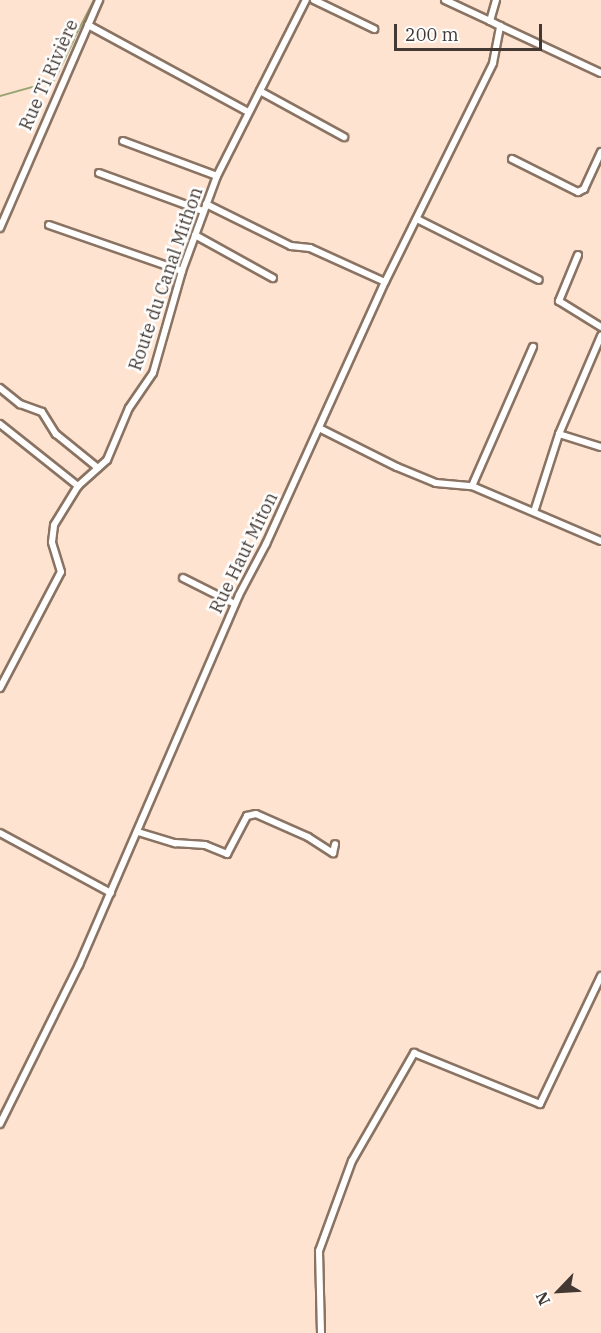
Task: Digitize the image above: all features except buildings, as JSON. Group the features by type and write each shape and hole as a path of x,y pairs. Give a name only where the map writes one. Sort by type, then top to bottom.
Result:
{"street":[{"name":"Rue Ti Rivière","path":"0,228 99,0"},
{"name":"Route du Canal Mithon","path":"0,688 61,572 53,549 52,530 78,486 107,460 129,408 153,373 182,271 217,176 306,0"},
{"path":"314,0 374,29"},
{"path":"445,0 599,72 601,63"},
{"path":"490,21 496,0"},
{"path":"88,25 248,112"},
{"name":"Rue Haut Miton","path":"0,1124 56,1015 138,832 235,604 320,428 385,282 493,63 500,26"},
{"path":"260,91 344,137"},
{"path":"123,141 217,176"},
{"path":"512,159 578,192 584,189 601,152"},
{"path":"99,173 203,211"},
{"path":"206,204 291,246 310,248 385,282"},
{"path":"417,219 539,280"},
{"path":"49,225 182,271"},
{"path":"195,235 273,278"},
{"path":"578,255 559,301 601,327"},
{"path":"534,512 559,434 601,336"},
{"path":"472,486 533,347"},
{"path":"0,388 20,404 42,412 56,434 98,468"},
{"path":"0,423 78,486"},
{"path":"320,428 436,483 472,486 534,512 559,526 601,542"},
{"path":"559,434 601,447"},
{"path":"183,578 235,604"},
{"path":"138,832 175,843 205,845 227,854 247,816 256,814 333,853 335,844"},
{"path":"0,833 111,893"},
{"path":"321,1333 319,1251 352,1161 414,1053 540,1104 601,976"}],"waterway":[{"path":"75,37 94,0"},
{"path":"0,96 54,81 74,40"}]}
